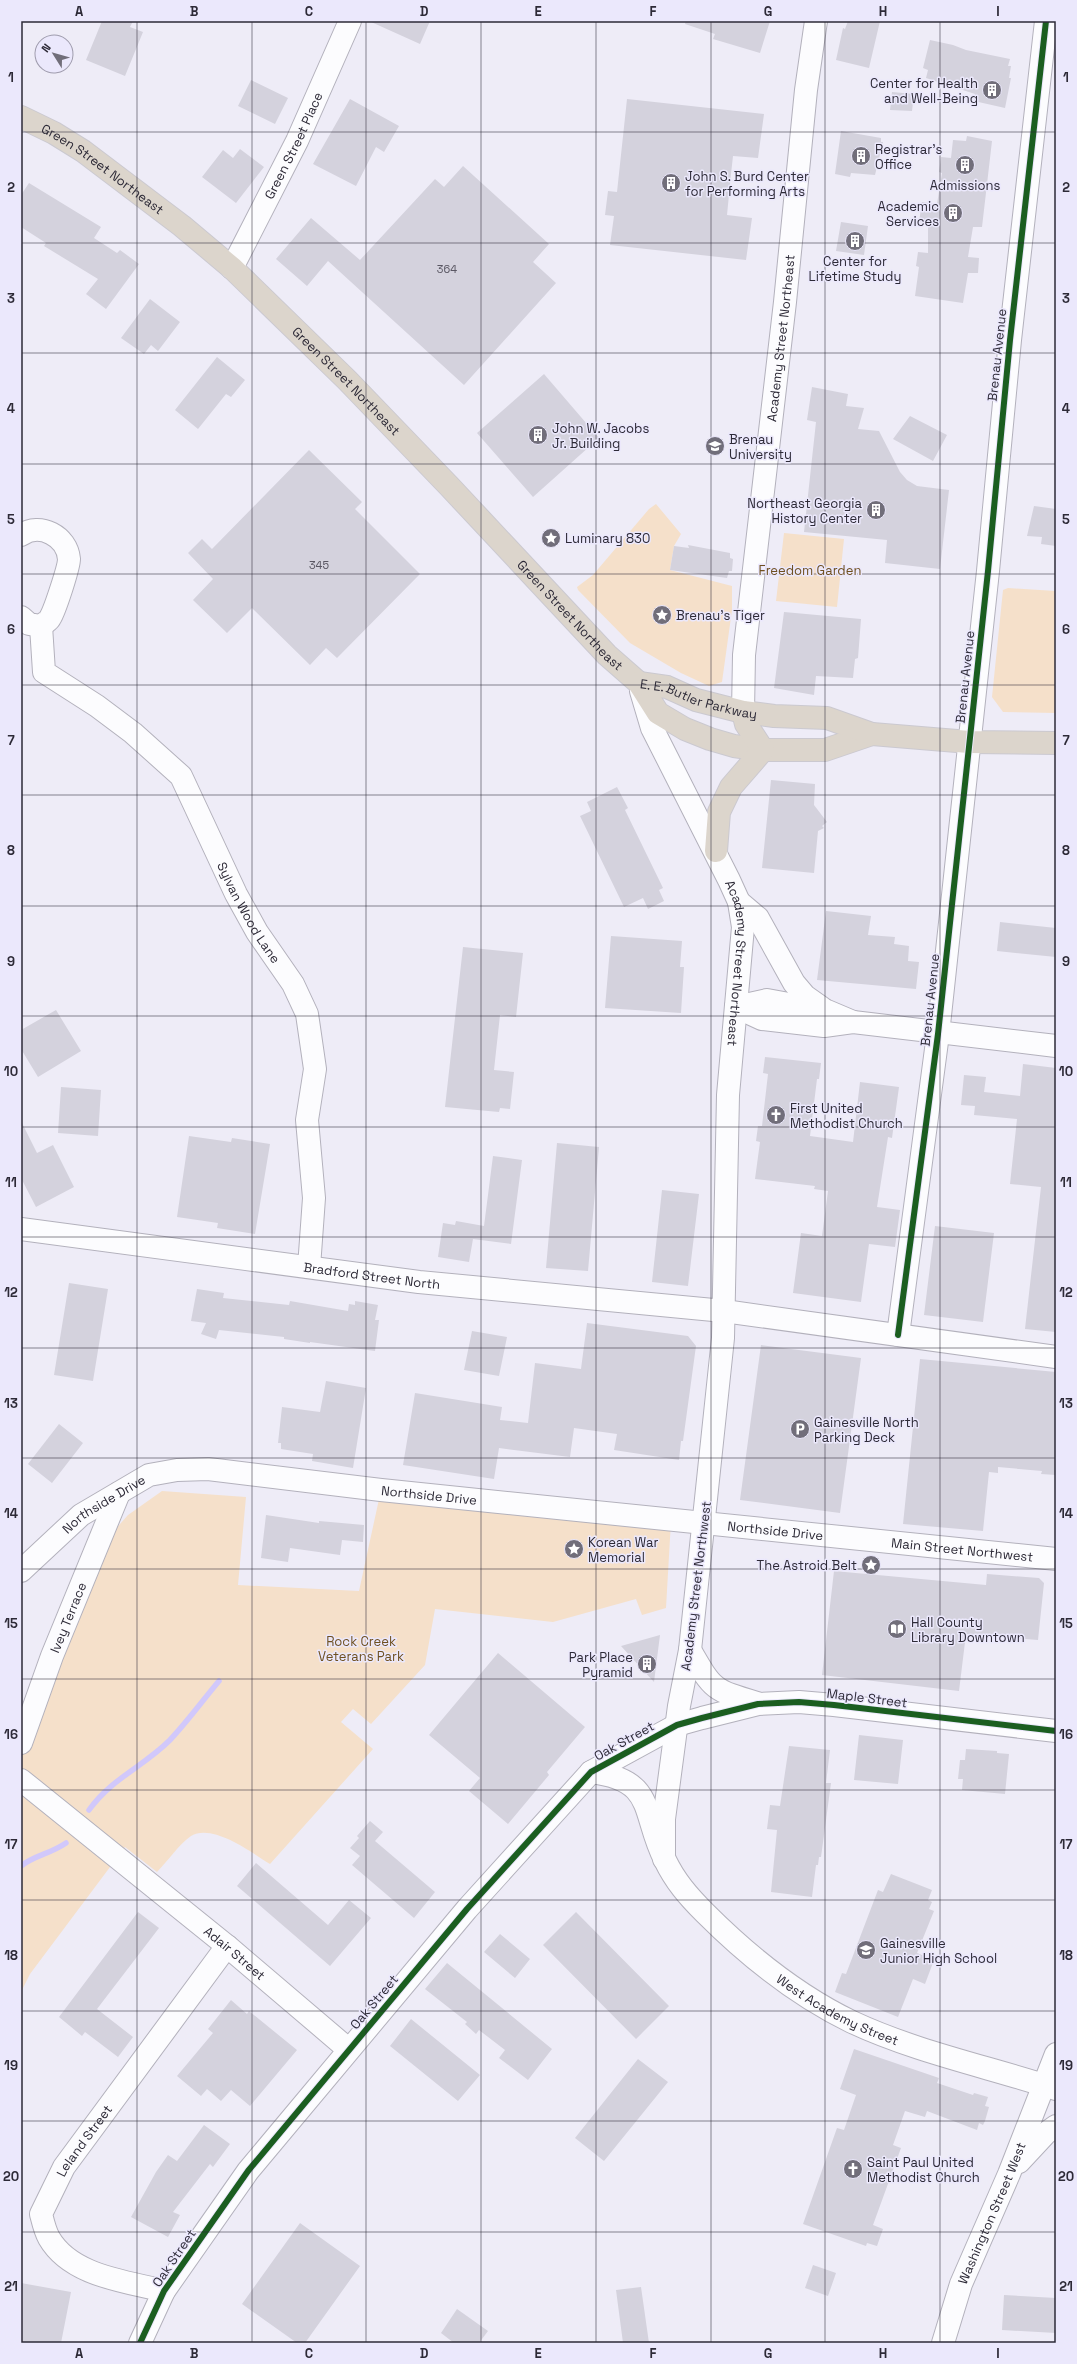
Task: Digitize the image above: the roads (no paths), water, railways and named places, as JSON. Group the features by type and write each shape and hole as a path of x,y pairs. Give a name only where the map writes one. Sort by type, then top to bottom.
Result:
{"highway":[{"name":"Green Street Northeast","path":"21,117 54,133 94,159 182,226 232,268 347,380 449,486 607,655 639,683"},
{"name":"E. E. Butler Parkway","path":"639,683 658,713 685,729 734,746 763,750 825,750 872,734"},
{"name":"E. E. Butler Parkway","path":"639,683 667,687 696,700 744,712 774,716 827,718 872,734 969,742 1056,744"},
{"path":"716,852 720,812 731,787 763,750 746,724 744,712"}],"street":[{"name":"Green Street Place","path":"232,268 297,141 350,21"},
{"name":"Academy Street Northeast","path":"744,712 744,655 785,302 806,90 816,21"},
{"path":"1047,21 1056,23"},
{"name":"Brenau Avenue","path":"898,1335 938,1034 1010,332 1047,21"},
{"path":"21,535 37,530 49,532 59,538 66,548 69,560 67,571 50,619 41,626 29,624 21,616"},
{"name":"Sylvan Wood Lane","path":"41,626 44,672 97,706 121,724 180,776 236,894 257,932 293,984 307,1014 315,1069 307,1120 314,1198 309,1267"},
{"name":"Academy Street Northeast","path":"639,683 652,728 716,852 739,902 743,927 728,1094 724,1312"},
{"path":"739,902 762,924 794,983 805,996 827,1011 853,1022 938,1034 1056,1046"},
{"path":"736,1007 767,1000 827,1011"},
{"path":"736,1007 762,1019 824,1026 853,1022"},
{"name":"Bradford Street North","path":"21,1230 419,1282 724,1312 1056,1357"},
{"name":"Academy Street Northwest","path":"664,1859 664,1820 677,1725 690,1650 724,1338 724,1312"},
{"name":"Northside Drive","path":"21,1571 81,1515 149,1475 177,1470 208,1469 308,1483 869,1541"},
{"name":"Ivey Terrace","path":"21,1743 52,1656 119,1493"},
{"name":"Main Street Northwest","path":"869,1541 1056,1559"},
{"path":"690,1650 701,1672 711,1685 719,1691 758,1704"},
{"name":"Maple Street","path":"677,1725 758,1704 799,1702 1056,1731"},
{"name":"Oak Street","path":"140,2343 164,2292 233,2190 348,2049 514,1855 591,1772 677,1725"},
{"name":"West Academy Street","path":"591,1772 613,1775 632,1785 643,1797 664,1859 682,1890 737,1945 813,2001 852,2022 887,2037 1050,2087"},
{"name":"Adair Street","path":"21,1780 227,1946 348,2049"},
{"name":"Leland Street","path":"164,2292 93,2274 71,2261 49,2238 41,2214 64,2167 227,1946"},
{"name":"Washington Street West","path":"943,2343 961,2284 1009,2174 1050,2087 1056,2054"},
{"path":"1009,2174 1034,2145 1056,2126"}],"waterway":[{"path":"89,1810 108,1789 170,1740 219,1681"},
{"path":"21,1866 26,1862 66,1843"}],"place":[{"name":"Center for Health and Well-Being","path":"992,90"},
{"name":"Registrar's Office","path":"861,156"},
{"name":"Admissions","path":"965,165"},
{"name":"John S. Burd Center for Performing Arts","path":"671,183"},
{"name":"Academic Services","path":"953,213"},
{"name":"Center for Lifetime Study","path":"855,241"},
{"name":"John W. Jacobs Jr. Building","path":"538,435"},
{"name":"Brenau University","path":"715,446"},
{"name":"Northeast Georgia History Center","path":"876,510"},
{"name":"Luminary 830","path":"551,538"},
{"name":"Brenau's Tiger","path":"662,615"},
{"name":"First United Methodist Church","path":"776,1115"},
{"name":"Gainesville North Parking Deck","path":"800,1429"},
{"name":"Korean War Memorial","path":"574,1549"},
{"name":"The Astroid Belt","path":"871,1565"},
{"name":"Hall County Library Downtown","path":"897,1629"},
{"name":"Park Place Pyramid","path":"647,1664"},
{"name":"Gainesville Junior High School","path":"866,1950"},
{"name":"Saint Paul United Methodist Church","path":"853,2169"}],"park label":[{"name":"Freedom Garden","path":"810,570"},
{"name":"Rock Creek Veterans Park","path":"361,1648"}]}
